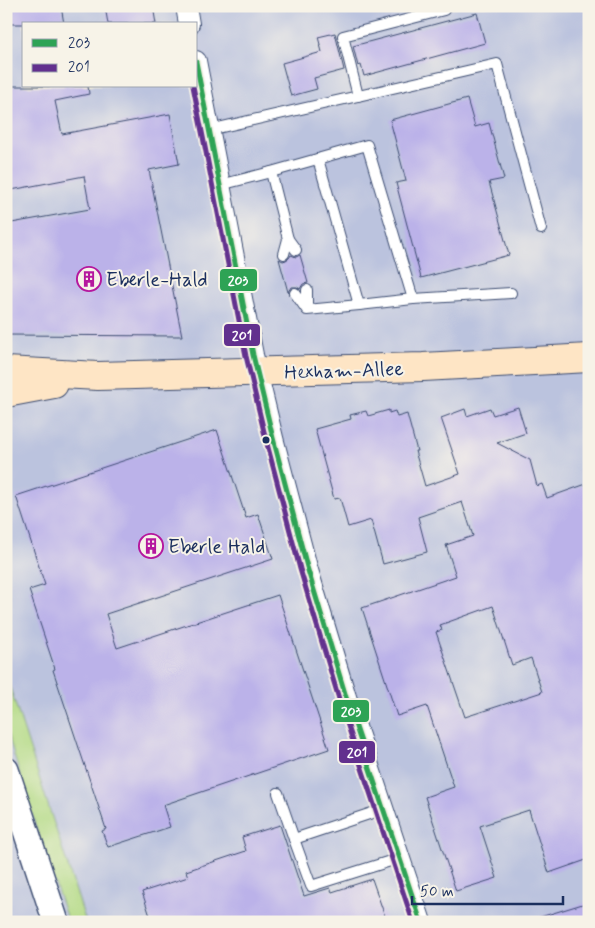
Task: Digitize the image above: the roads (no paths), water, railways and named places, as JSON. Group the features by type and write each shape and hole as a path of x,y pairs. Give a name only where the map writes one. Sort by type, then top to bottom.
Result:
{"main road":[{"name":"Hexham-Allee","path":"6,371 98,376 423,367 588,358"},
{"name":"Hexham-Allee","path":"6,393 98,376"}],"street":[{"path":"186,6 189,22"},
{"path":"198,72 256,372 318,604 346,697 421,922"},
{"path":"588,358 589,364"},
{"path":"6,770 56,922"}],"lane":[{"path":"358,96 343,36 444,10"},
{"path":"209,130 496,64 541,229"},
{"path":"220,185 368,145 413,299"},
{"path":"318,159 359,304"},
{"path":"271,172 288,239 296,250"},
{"path":"284,254 288,239"},
{"path":"306,290 306,310"},
{"path":"295,293 306,310"},
{"path":"306,310 413,299 511,293"},
{"path":"278,794 311,886 400,858"},
{"path":"294,839 384,809"}],"place":[{"name":"Eberle-Hald","path":"89,279"},
{"name":"Eberle Hald","path":"151,546"}]}
